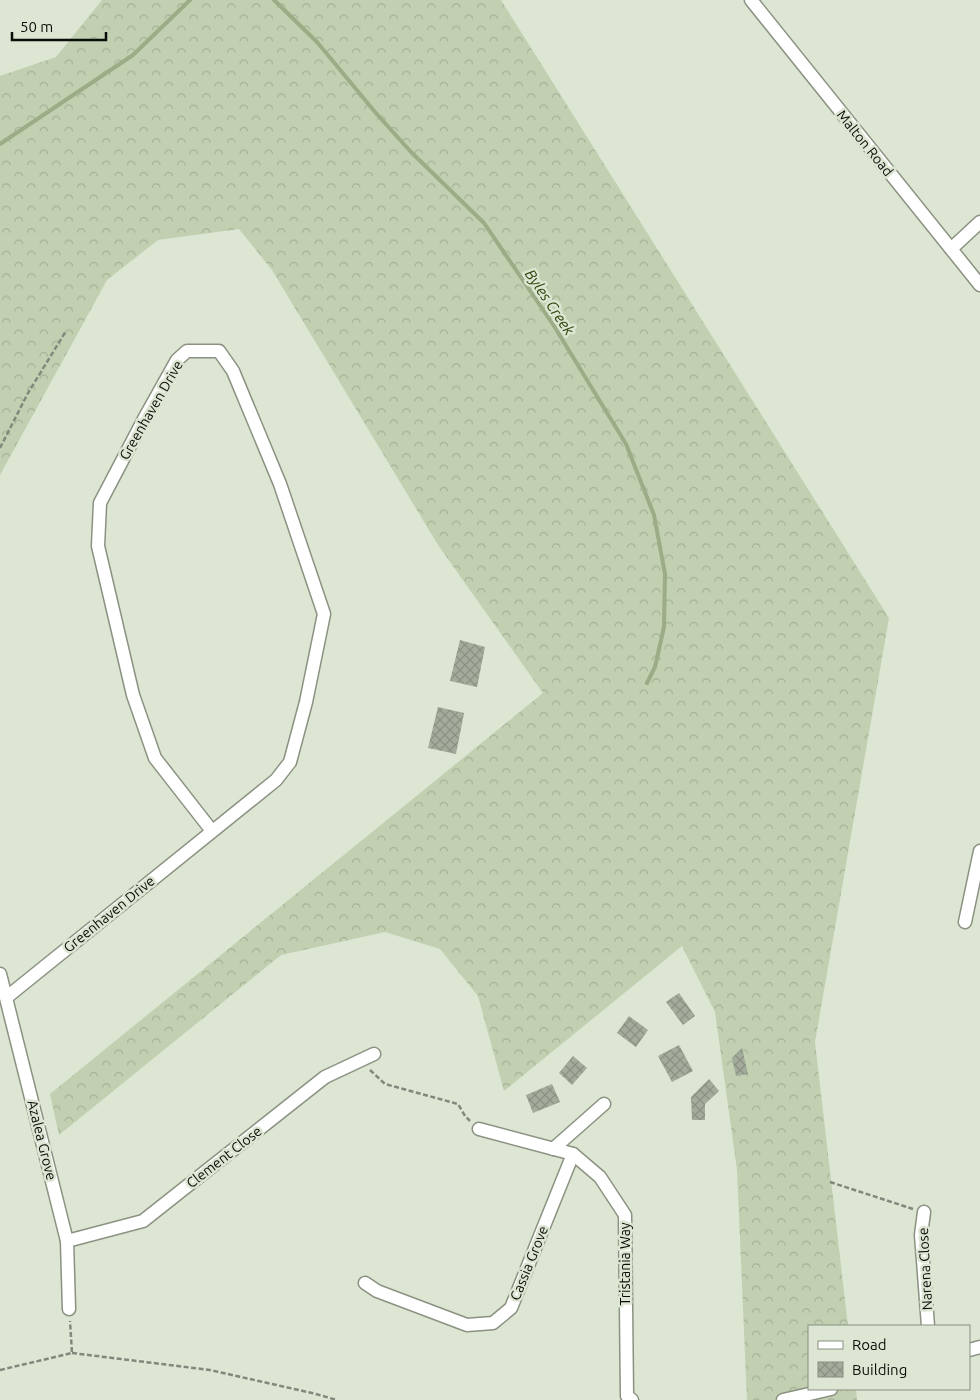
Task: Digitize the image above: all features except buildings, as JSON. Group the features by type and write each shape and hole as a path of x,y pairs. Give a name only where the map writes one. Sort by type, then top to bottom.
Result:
{"street":[{"name":"Malton Road","path":"751,0 980,286"},
{"path":"950,249 980,222"},
{"name":"Greenhaven Drive","path":"6,997 276,780 290,762 306,702 324,614 280,484 233,371 219,351 187,351 177,360 100,503 98,546 133,695 155,758 212,831"},
{"path":"965,922 980,850"},
{"name":"Azalea Grove","path":"0,974 67,1241 69,1309"},
{"name":"Clement Close","path":"67,1241 143,1221 325,1077 374,1054"},
{"path":"553,1149 604,1104"},
{"name":"Tristania Way","path":"478,1129 573,1154 600,1177 625,1215 627,1396 632,1400"},
{"name":"Cassia Grove","path":"365,1284 377,1291 467,1325 493,1322 511,1308 573,1154"},
{"name":"Narena Close","path":"924,1212 920,1235 928,1325"},
{"path":"783,1400 827,1390"}],"path":[{"path":"0,448 28,393 66,331"},
{"path":"360,1061 385,1084 458,1104 464,1116 478,1129"},
{"path":"830,1182 924,1212"},
{"path":"69,1309 72,1353"},
{"path":"0,1370 72,1353 210,1370 337,1400"}],"green space":[{"path":"102,0 501,0 889,618 815,1042 848,1325 808,1325 808,1390 856,1390 857,1400 747,1400 737,1170 715,1012 682,946 504,1091 478,996 440,949 385,932 281,955 59,1135 50,1094 543,693 438,545 272,270 239,229 158,240 107,280 0,475 0,76 56,57"}],"waterway":[{"path":"0,144 133,55 190,0"},
{"name":"Byles Creek","path":"274,0 317,42 411,152 484,223 554,326 626,444 654,515 665,574 664,627 655,667 647,683"}]}
